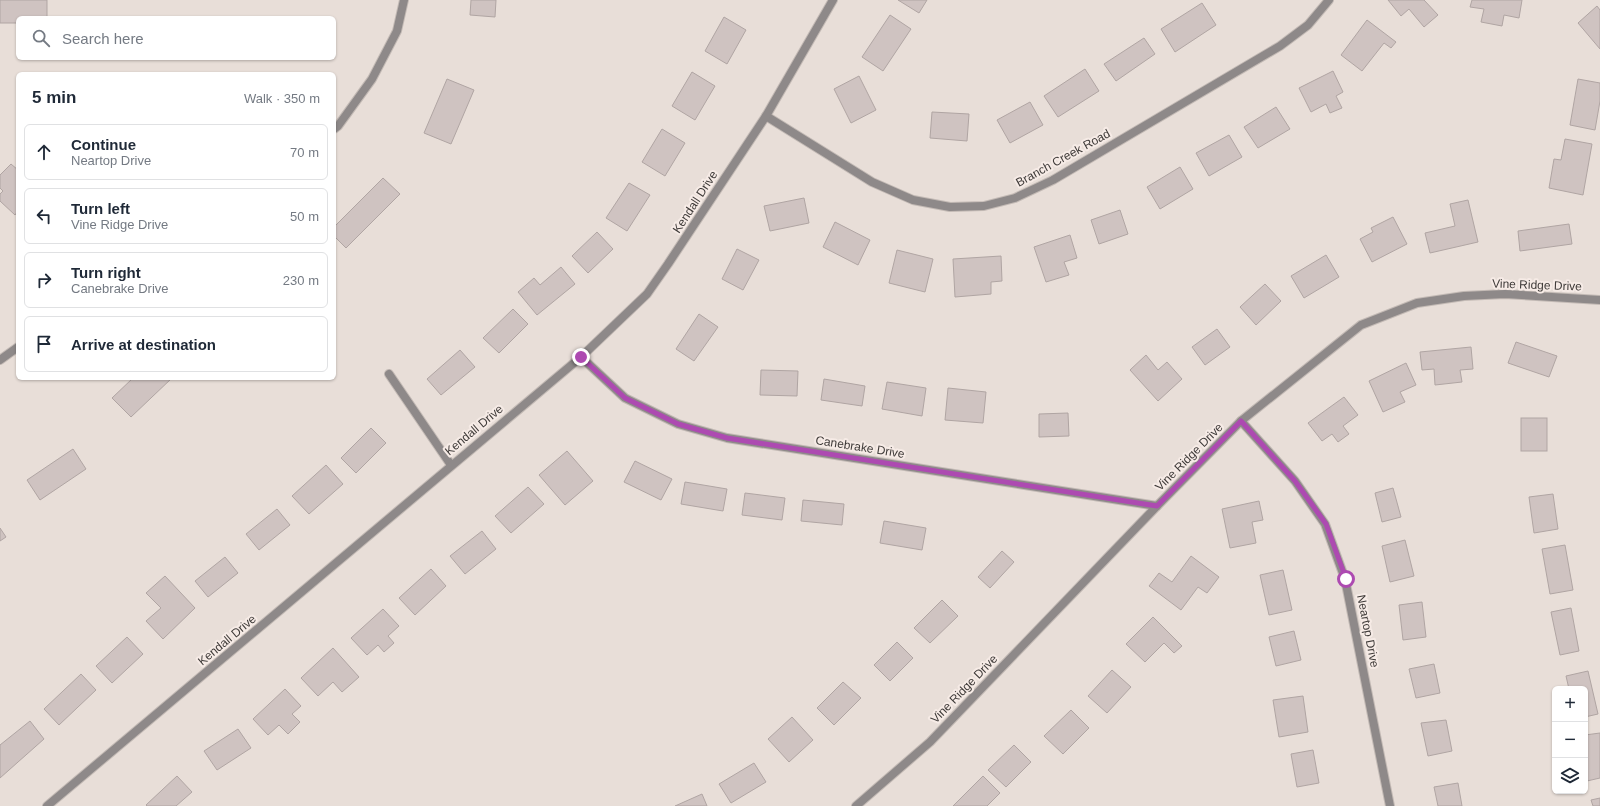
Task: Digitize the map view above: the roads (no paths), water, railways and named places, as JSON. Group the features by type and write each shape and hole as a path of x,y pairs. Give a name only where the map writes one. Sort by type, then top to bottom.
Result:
{"street":[{"path":"336,128 372,79 397,31 404,0"},
{"name":"Kendall Drive","path":"47,806 581,357 646,294 668,264 766,116 833,0"},
{"name":"Branch Creek Road","path":"766,116 872,182 913,200 950,207 984,206 1015,198 1053,180 1280,46 1308,25 1329,0"},
{"name":"Vine Ridge Drive","path":"856,806 930,742 1241,421 1361,325 1417,303 1464,296 1506,294 1600,300"},
{"path":"0,360 16,348"},
{"name":"Canebrake Drive","path":"581,357 625,398 678,424 727,438 1157,506"},
{"path":"389,374 451,465"},
{"name":"Neartop Drive","path":"1241,421 1295,481 1326,524 1346,579 1390,806"}]}
